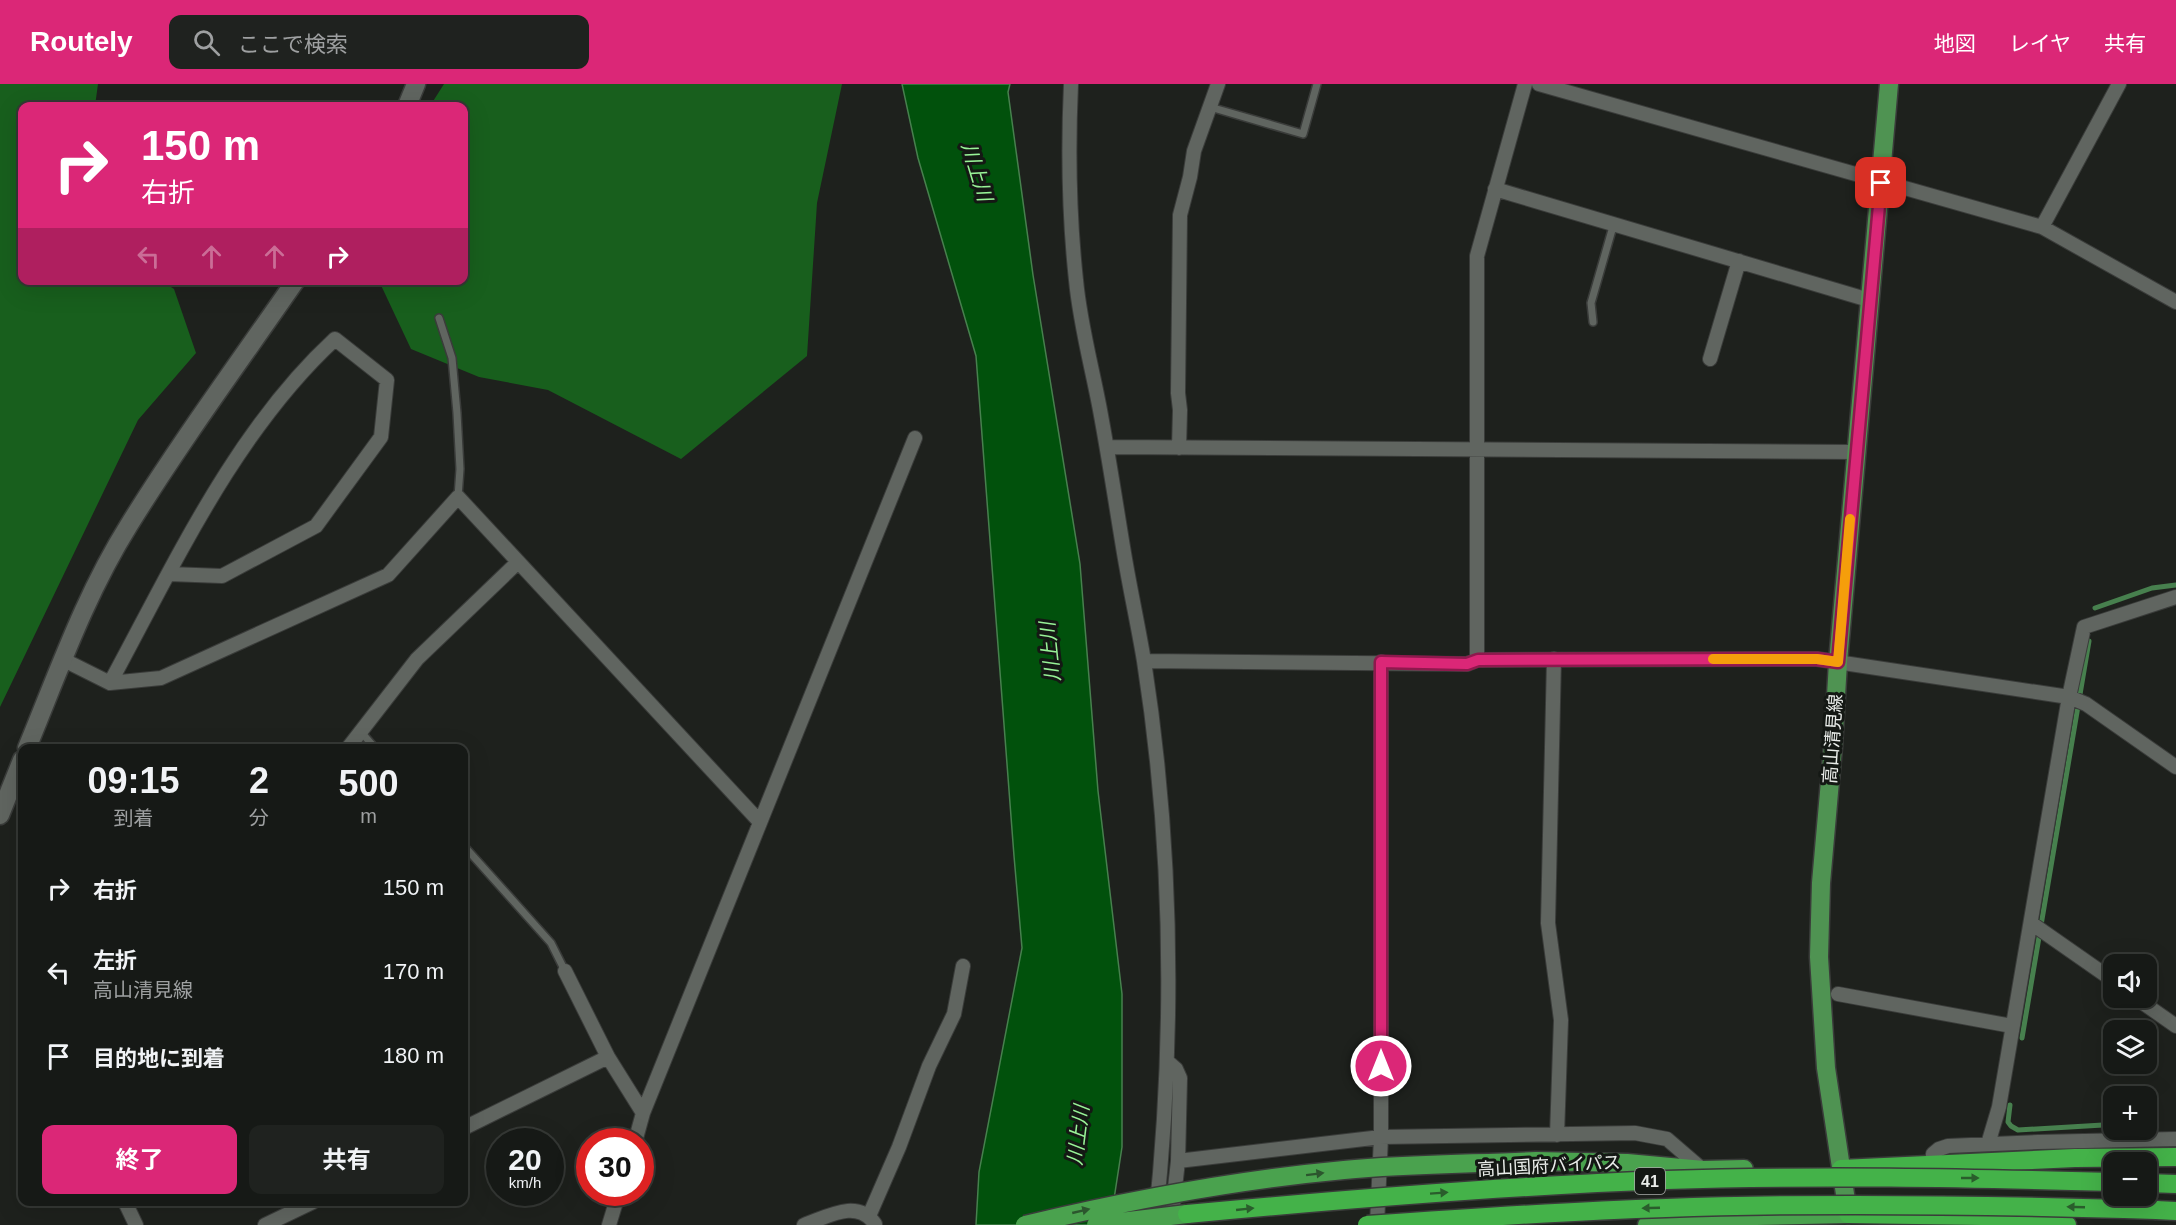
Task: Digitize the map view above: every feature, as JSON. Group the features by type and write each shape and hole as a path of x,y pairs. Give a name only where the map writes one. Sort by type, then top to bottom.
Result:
{"highway":[{"name":"41","path":"1025,1225 1187,1190 1345,1170 1536,1161 1627,1163 1703,1170 1840,1169 2075,1158 2176,1157"},
{"name":"高山国府バイパス","path":"1096,1225 1187,1214 1381,1197 1664,1180 1991,1178 2103,1182"},
{"path":"2157,1183 2176,1184"},
{"name":"41","path":"1367,1225 1597,1210 1738,1206 1980,1204 2176,1211"},
{"path":"1647,1225 1848,1214 2067,1225"}],"main road":[{"name":"高山清見線","path":"1848,1214 1826,1068 1819,957 1821,883 1838,662 1889,84"}],"street":[{"path":"409,102 416,84"},
{"path":"1071,84 1069,166 1076,282 1144,661 1161,811 1169,963 1168,1062 1163,1151 1155,1225"},
{"path":"1179,448 1180,215 1202,123 1218,84"},
{"path":"1478,660 1477,256 1525,84"},
{"path":"1539,84 2042,227 2176,302"},
{"path":"2042,227 2119,84"},
{"path":"1495,189 1869,300"},
{"path":"1710,359 1739,261"},
{"path":"29,744 91,594 128,526 293,285"},
{"path":"110,683 169,574 238,453 308,364 335,339 387,380 381,437 316,526 222,576 169,574"},
{"path":"639,1128 759,821 915,438"},
{"path":"1107,447 1856,452"},
{"path":"62,659 110,683 161,678 388,575 458,497 759,821"},
{"path":"351,744 417,659 518,562"},
{"path":"1988,1144 1999,1107 2012,1026 2038,928 2077,700 2084,627 2174,592"},
{"path":"1554,659 1548,923 1561,1020 1557,1136"},
{"path":"1144,661 1467,664 1478,660 1817,659 2077,700 2176,767"},
{"path":"1377,1225 1381,1137 1381,662"},
{"path":"0,814 18,770"},
{"path":"2038,928 2103,973"},
{"path":"804,1225 839,1212 857,1209 872,1220 929,1066 954,1014 963,966"},
{"path":"565,971 608,1057 644,1113"},
{"path":"1838,994 2012,1026"},
{"path":"2150,1008 2176,1026"},
{"path":"468,1126 608,1057"},
{"path":"1168,1062 1176,1069 1180,1078 1178,1161 1171,1225"},
{"path":"1178,1161 1381,1137 1635,1133 1667,1139 1703,1170"},
{"path":"1932,1166 1933,1154 1948,1146 2176,1139"},
{"path":"127,1206 136,1225"},
{"path":"265,1225 305,1206"},
{"path":"609,1225 615,1206"}],"lane":[{"path":"1210,107 1303,134 1317,84"},
{"path":"1593,322 1591,303 1614,223"},
{"path":"439,318 452,358 460,458 458,497"},
{"path":"361,732 372,744"},
{"path":"468,850 551,943 565,971"}],"shaded area":[{"path":"0,84 98,84 96,102 18,102 18,285 168,285 174,289 196,353 138,420 0,707"},
{"path":"444,84 842,84 817,203 807,356 681,459 548,390 479,377 411,349 381,285 468,285 468,102 433,102"}],"water":[{"name":"川上川","path":"902,84 1010,84 1008,92 1033,275 1080,564 1098,791 1122,994 1122,1147 1110,1225 976,1225 979,1172 1022,948 976,356 918,158"}],"waterway":[{"path":"2095,608 2152,588 2176,585"},
{"path":"2022,1038 2089,641"},
{"path":"2010,1105 2008,1122 2018,1130 2103,1125"}],"slow traffic":[{"path":"1713,659 1817,659 1838,662 1850,519"}],"route":[{"path":"1381,1066 1381,662 1467,664 1478,660 1672,659 1817,659 1838,662 1881,183"}]}
